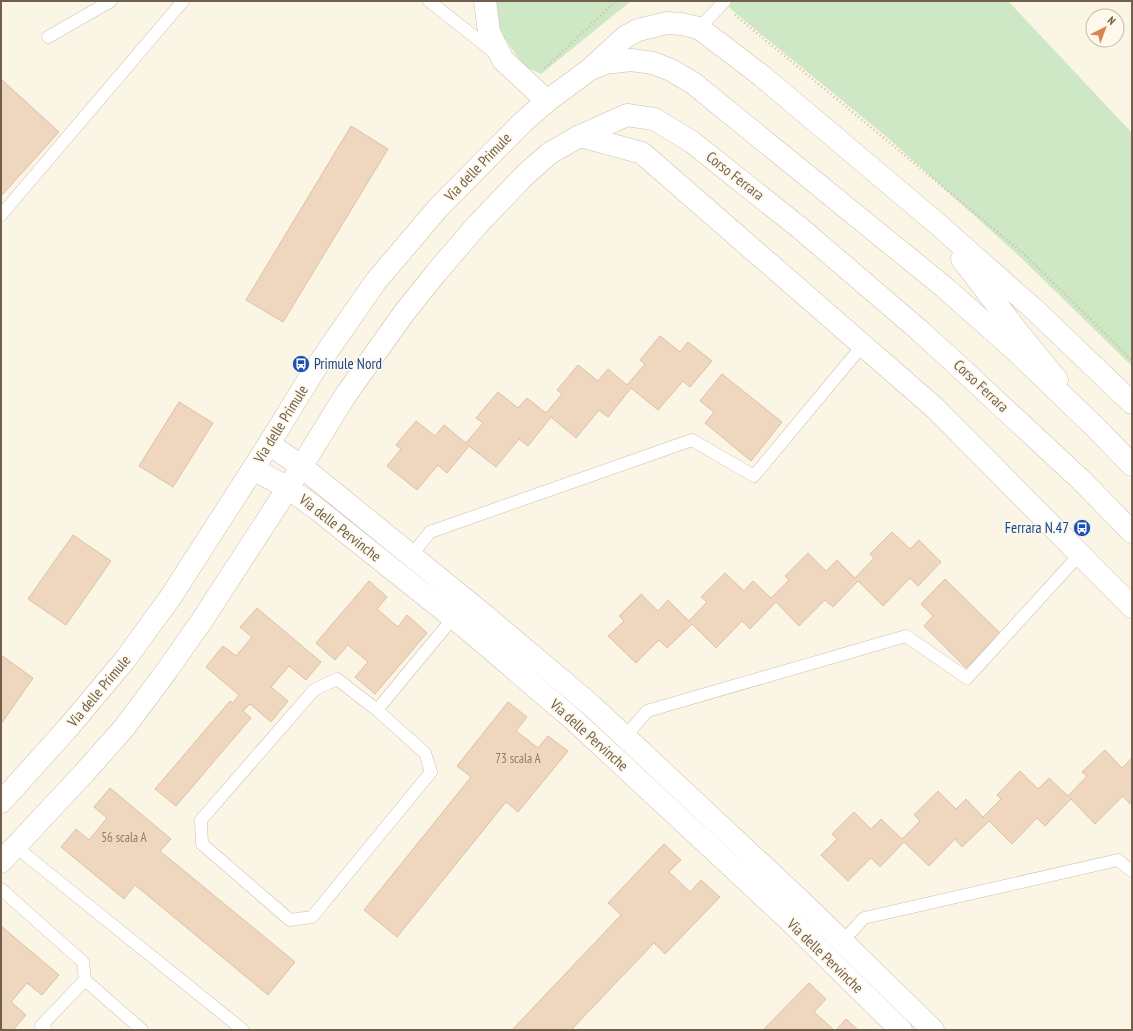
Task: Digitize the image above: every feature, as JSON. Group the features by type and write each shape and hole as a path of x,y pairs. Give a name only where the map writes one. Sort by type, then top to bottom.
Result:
{"street":[{"path":"485,1 489,32 504,60 547,101"},
{"path":"589,70 625,37 638,30 667,23 699,28 762,76 934,221 1036,311 1132,403"},
{"path":"589,70 605,63 630,60 659,65 693,83 944,287 1015,350 1132,465"},
{"name":"Via delle Primule","path":"1,802 67,729 124,661 170,598 269,444 315,369 376,281 438,208 497,146 547,101 589,70"},
{"name":"Corso Ferrara","path":"580,136 628,115 654,120 692,142 800,228 919,330 1080,478 1132,532"},
{"path":"8,854 85,772 137,710 203,619 288,488 345,396 404,313 436,272 478,224 526,174 550,153 580,136 642,153 936,409 1132,607"},
{"path":"934,221 1017,330 1095,427"},
{"name":"Via delle Pervinche","path":"269,444 301,466 496,624 592,706 933,1030"},
{"name":"Via delle Pervinche","path":"253,469 288,488 317,509 453,618 575,721 789,920 901,1030"}],"lane":[{"path":"48,38 111,1"},
{"path":"1,215 183,1"},
{"path":"429,1 504,60"},
{"path":"699,28 723,3"},
{"path":"411,556 430,532 692,440 754,476 862,346"},
{"name":"Via delle Pervinche","path":"625,737 647,711 906,636 967,678 1080,554"},
{"path":"377,710 453,618"},
{"path":"337,679 377,710 425,753 431,772 312,917 290,920 202,844 201,820 314,690 337,679"},
{"path":"8,854 243,1030"},
{"name":"Via delle Pervinche","path":"842,942 864,918 1118,860 1132,871"},
{"path":"1,889 83,962 85,980 142,1030"},
{"path":"46,1030 41,1026 85,980"}],"path":[{"path":"528,83 616,1"},
{"path":"723,3 1023,253 1132,360"}],"green space":[{"path":"490,1 631,1 541,74 524,66 503,36"},
{"path":"724,1 1008,1 1132,133 1132,366 1015,252 888,138 733,11"}],"building":[{"path":"1,79 59,132 1,196"},
{"path":"351,126 388,149 283,322 246,300"},
{"path":"660,336 680,352 688,342 712,361 690,387 683,381 658,410 631,388 608,417 599,410 576,438 551,417 528,446 519,439 496,467 469,446 447,473 438,465 417,490 387,466 401,449 396,445 416,421 435,436 444,425 466,443 483,423 476,418 498,392 518,408 527,398 546,413 562,394 557,390 578,365 598,381 608,369 627,385 645,364 640,360"},
{"path":"722,374 782,422 751,461 705,423 714,412 700,401"},
{"path":"179,402 213,423 173,487 139,466"},
{"path":"892,532 910,549 919,540 941,562 918,586 910,578 883,606 858,581 833,607 825,600 799,626 776,602 750,629 742,621 716,648 692,624 667,648 659,640 636,663 608,636 624,621 619,616 641,594 658,611 668,600 689,621 707,602 701,597 725,573 744,591 753,581 771,598 789,580 785,576 808,553 826,571 837,560 855,578 874,558 870,554"},
{"path":"73,535 111,561 66,625 28,599"},
{"path":"945,579 1000,633 966,668 924,626 933,616 921,604"},
{"path":"369,581 387,597 377,609 398,627 407,615 427,633 375,694 355,677 368,662 348,645 335,660 316,643"},
{"path":"257,608 321,662 306,680 289,666 271,687 288,701 271,722 250,704 243,711 251,718 176,806 155,789 230,701 233,703 239,695 206,667 223,646 236,656 252,637 240,627"},
{"path":"1,655 33,678 1,724"},
{"path":"508,702 527,717 516,731 538,748 548,736 568,751 518,812 506,802 397,937 364,910 471,777 457,766"},
{"path":"1105,750 1122,768 1132,758 1132,802 1130,804 1123,796 1095,824 1071,799 1045,826 1037,818 1012,844 989,821 962,847 955,839 929,866 904,842 880,867 871,858 848,881 821,855 837,839 832,834 854,812 871,829 881,819 902,839 920,821 914,815 938,791 956,809 966,799 983,817 1001,799 997,795 1020,771 1038,789 1049,778 1068,796 1087,776 1082,772"},
{"path":"110,788 171,839 160,851 295,962 268,995 135,885 124,899 61,847 76,829 89,840 107,818 94,807"},
{"path":"664,844 681,860 669,872 690,892 701,880 720,897 665,954 654,943 571,1030 512,1030 621,915 608,903"},
{"path":"1,926 59,975 42,995 27,983 11,1002 26,1015 13,1030 4,1030 1,1027"},
{"path":"809,983 826,999 814,1012 834,1030 763,1030"},
{"path":"846,1019 858,1030 836,1030"}],"place":[{"name":"Primule Nord","path":"301,364"},
{"name":"Ferrara N.47","path":"1082,528"}]}
